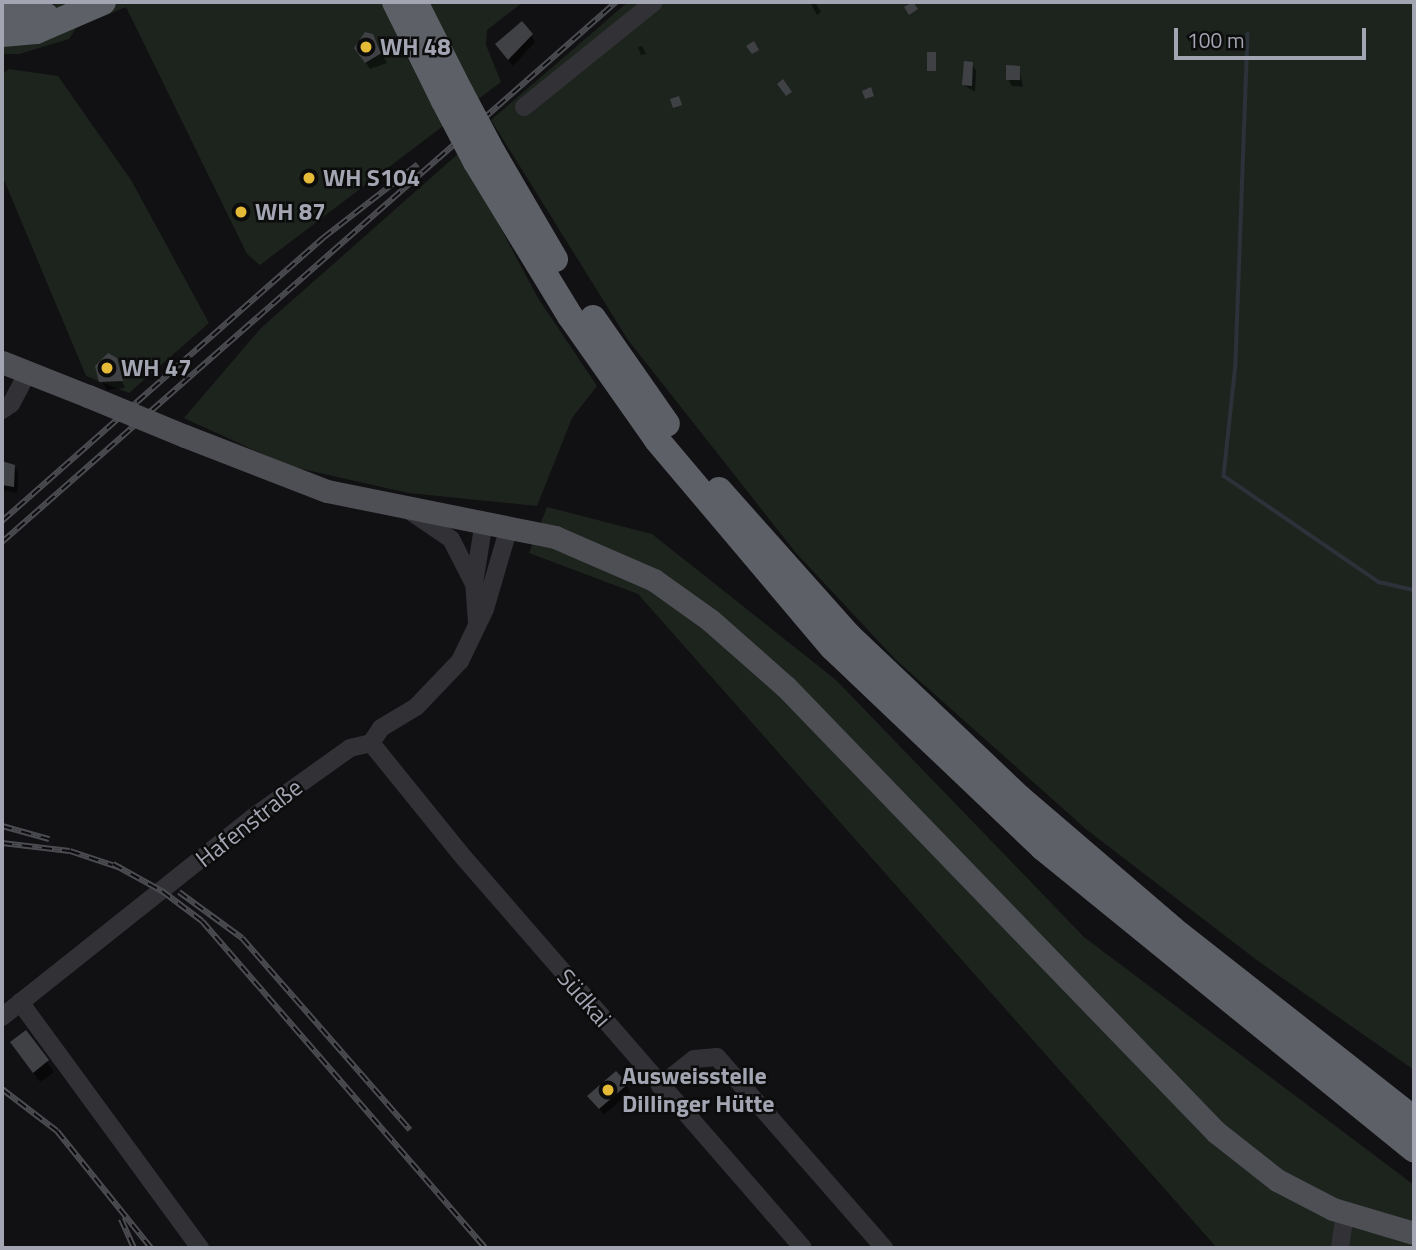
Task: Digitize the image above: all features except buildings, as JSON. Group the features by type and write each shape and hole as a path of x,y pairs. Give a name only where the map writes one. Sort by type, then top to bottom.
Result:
{"highway":[{"path":"2,10 27,19 76,2"},
{"path":"2,34 36,32 103,2"},
{"path":"395,2 452,96 570,316 657,440 725,526 832,647 1043,848 1414,1149"},
{"path":"415,2 452,96"},
{"path":"485,158 671,429 763,542 848,635 1099,868 1414,1118"}],"main road":[{"path":"2,362 316,487 555,537 612,559 654,580 710,620 786,687 1216,1132 1277,1180 1345,1214 1414,1233"}],"street":[{"path":"523,107 654,2"},
{"path":"2,410 11,404 28,372"},
{"path":"404,507 451,539 474,584"},
{"path":"477,623 474,584 484,521"},
{"name":"Hafenstraße","path":"2,1017 252,818 351,747 371,743 381,728 416,707 451,674 477,623 509,527"},
{"name":"Südkai","path":"371,743 660,1086 803,1248"},
{"path":"20,1002 200,1248"},
{"path":"660,1086 694,1059 717,1057 884,1248"},
{"path":"1340,1248 1345,1214"}],"shaded area":[{"path":"2,2 523,2 487,30 486,45 501,82 260,265 247,254 126,7 76,28 69,39 19,54 3,54"},
{"path":"628,2 1414,2 1414,1070 1258,961 1087,830 896,660 796,553 628,340 491,120"},
{"path":"9,69 58,76 131,180 209,323 129,393 86,376 2,175 2,74"},
{"path":"460,152 538,298 597,386 572,418 537,506 408,493 289,466 184,418 261,328"},
{"path":"547,507 652,534 836,680 1084,937 1414,1185 1414,1248 1217,1248 638,594 529,553"}],"waterway":[{"path":"1248,34 1236,364 1224,476 1379,582 1414,590"}],"railway":[{"path":"2,542 616,2"},
{"path":"2,521 323,238 418,164"},
{"path":"2,826 49,839"},
{"path":"2,843 70,851 121,868"},
{"path":"113,864 162,891 202,921 485,1248"},
{"path":"179,892 242,938 410,1130"},
{"path":"2,1089 57,1131 151,1248"},
{"path":"121,1219 134,1248"}],"place":[{"name":"WH 48","path":"366,47"},
{"name":"WH S104","path":"309,178"},
{"name":"WH 87","path":"241,212"},
{"name":"WH 47","path":"107,368"},
{"name":"Ausweisstelle Dillinger Hütte","path":"608,1090"}]}
